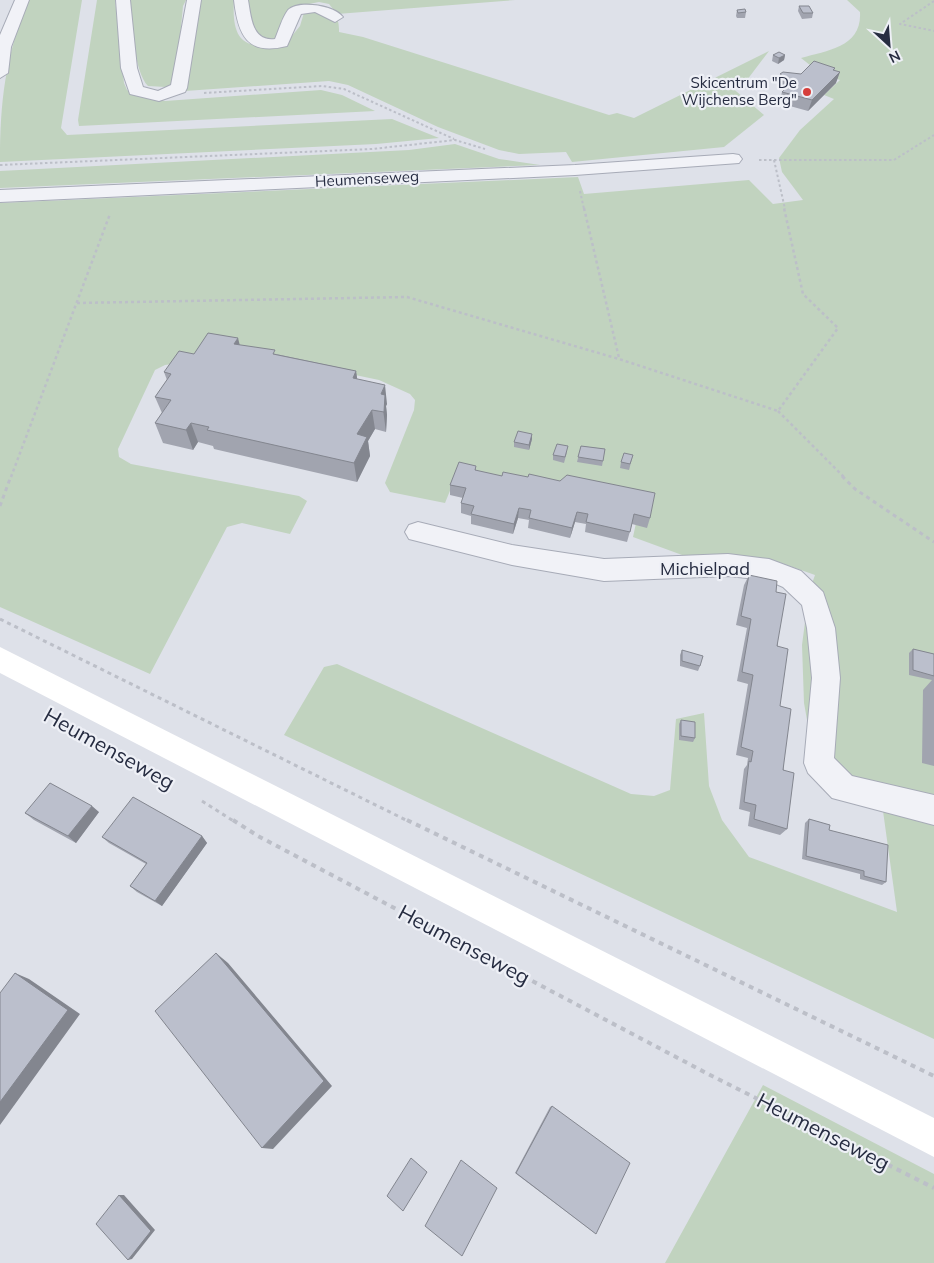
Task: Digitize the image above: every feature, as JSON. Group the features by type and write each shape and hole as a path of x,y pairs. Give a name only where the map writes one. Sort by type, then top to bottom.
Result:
{"street":[{"path":"0,73 2,48 22,0"},
{"path":"123,0 129,68 136,90 159,96 179,88 194,0"},
{"path":"241,0 244,23 253,39 266,45 281,43 295,11 306,6 324,10 335,17"},
{"name":"Heumenseweg","path":"0,196 575,170 733,159"},
{"name":"Michielpad","path":"418,532 512,555 604,570 728,565 769,570 792,579 814,600 821,628 826,678 819,763 843,788 934,810"},
{"name":"Heumenseweg","path":"0,659 934,1138"}],"path":[{"path":"934,1 900,24 934,31"},
{"path":"159,96 322,86 344,89 455,140"},
{"path":"733,159 894,160 934,135"},
{"path":"774,160 803,294 838,328 778,411"},
{"path":"0,506 119,190"},
{"path":"77,303 407,297 619,359 778,411 855,489 934,542"},
{"path":"0,619 613,922 934,1076"},
{"name":"Heumenseweg","path":"197,798 258,836 710,1075 934,1188"}],"green space":[{"path":"29,0 82,0 61,128 67,135 392,119 439,138 376,144 0,162 1,120 9,60 14,40"},
{"path":"97,0 115,0 124,83 127,90 137,96 165,101 321,90 342,95 375,111 79,126 78,120"},
{"path":"129,0 186,0 183,6 178,59 172,84 166,87 148,86 143,79 136,58"},
{"path":"201,0 234,0 235,26 244,41 252,44 273,45 287,42 300,26 306,6 320,5 325,6 334,13 339,24 339,32 363,37 609,115 617,113 634,118 769,51 747,80 736,81 730,86 764,115 724,147 572,162 566,152 519,154 499,150 438,127 348,85 329,81 185,91"},
{"path":"249,0 515,0 337,14 329,4 319,2 299,6 276,40 258,37 249,16"},
{"path":"847,0 934,0 934,1039 284,735 324,667 337,664 631,794 654,796 670,790 676,719 704,713 709,786 722,820 749,857 897,912 883,811 851,793 809,731 804,703 802,645 809,592 815,575 767,558 693,559 633,537 639,509 458,471 445,503 390,492 385,483 414,410 415,400 410,394 379,380 250,353 165,365 155,370 118,449 119,457 131,464 299,496 307,501 290,534 242,523 227,527 150,674 0,607 0,203 578,177 584,194 749,180 773,204 803,200 782,172 779,158 800,130 834,99 824,95 840,80 820,73 801,58 841,45 855,33 859,24 860,12"},
{"path":"455,144 499,159 540,165 0,188 0,171 409,150"},
{"path":"763,1085 934,1174 934,1263 665,1263"}],"building":[{"path":"799,6 809,6 813,13 803,13"},
{"path":"745,9 746,12 738,13 737,10"},
{"path":"779,52 785,55 779,58 773,55"},
{"path":"814,61 835,68 833,70 840,72 812,100 782,92 792,82 780,74 783,72 801,74"},
{"path":"208,333 238,338 234,344 275,350 273,354 356,371 353,378 385,385 381,394 385,395 384,412 372,410 357,434 367,437 354,463 207,430 209,427 191,423 186,430 155,423 171,400 155,397 171,374 164,372 179,351 194,354"},
{"path":"518,431 532,434 529,445 514,442"},
{"path":"557,444 568,446 565,457 553,455"},
{"path":"581,446 605,449 603,461 578,457"},
{"path":"624,453 633,455 630,464 621,462"},
{"path":"459,462 476,466 475,470 502,476 503,472 528,477 529,474 560,481 567,475 655,493 650,518 634,514 630,532 586,522 588,514 577,512 572,528 529,518 531,510 519,508 514,524 471,514 474,506 461,503 466,488 450,485"},
{"path":"749,575 777,581 776,592 786,594 777,646 788,649 780,706 791,709 783,770 794,773 787,829 754,819 756,805 744,802 749,761 751,762 753,751 741,747 753,675 742,672 751,619 741,616"},
{"path":"913,649 934,654 934,676 913,670"},
{"path":"682,650 703,656 700,666 682,661"},
{"path":"681,720 695,722 695,738 681,736"},
{"path":"50,783 92,806 68,836 25,813"},
{"path":"133,797 202,836 155,901 130,886 147,863 102,837"},
{"path":"809,819 830,825 829,830 888,845 886,882 864,876 864,871 806,856"},
{"path":"216,953 324,1081 262,1148 155,1011"},
{"path":"15,973 68,1010 0,1102 0,993"},
{"path":"552,1106 630,1163 596,1234 516,1173"},
{"path":"411,1158 427,1172 403,1211 387,1196"},
{"path":"461,1160 497,1188 462,1256 425,1226"},
{"path":"119,1195 151,1231 128,1260 96,1224"}],"place":[{"name":"Skicentrum \"De Wijchense Berg\"","path":"807,92"}]}
